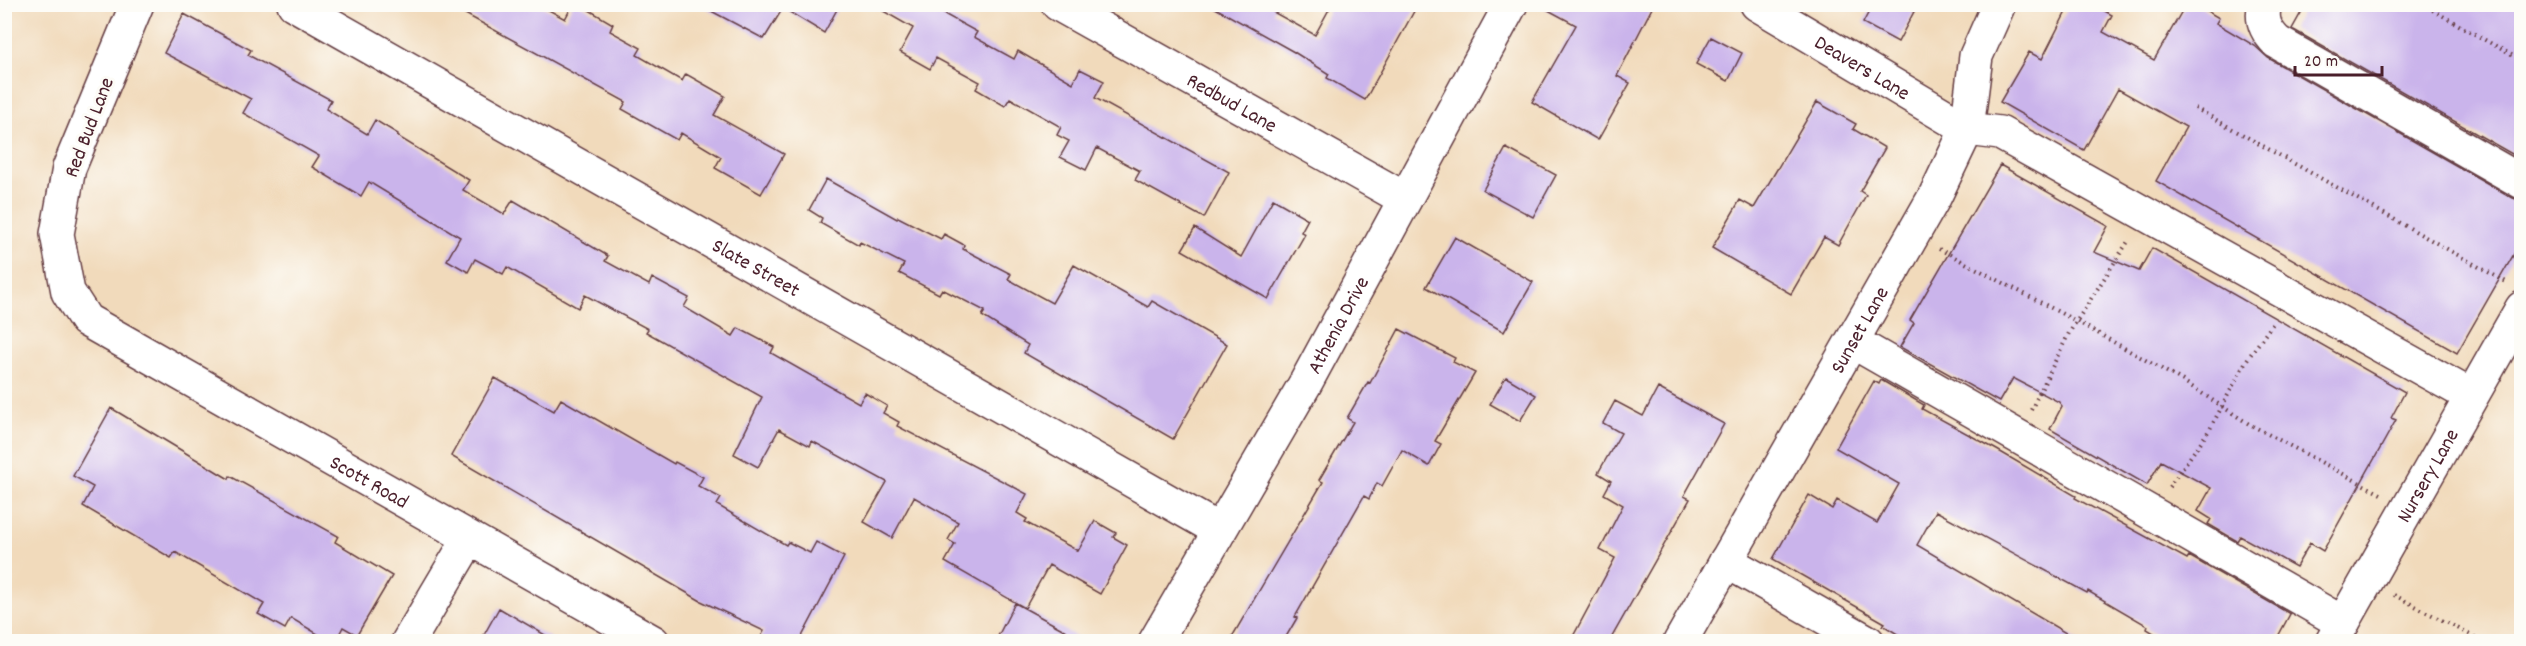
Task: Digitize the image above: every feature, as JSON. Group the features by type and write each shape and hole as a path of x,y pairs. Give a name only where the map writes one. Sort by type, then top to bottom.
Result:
{"street":[{"name":"Red Bud Lane","path":"86,320 68,292 57,234 69,168 137,4"},
{"name":"Slate Street","path":"294,4 1219,530"},
{"name":"Redbud Lane","path":"1058,4 1405,199"},
{"name":"Athenia Drive","path":"1155,642 1305,384 1511,4"},
{"name":"Deavers Lane","path":"1757,4 1967,129"},
{"name":"Sunset Lane","path":"1680,642 1914,236 1967,129 1976,56 1999,4"},
{"path":"2265,4 2263,12 2266,30 2277,42 2522,182"},
{"path":"1967,129 2000,133 2471,396"},
{"name":"Nursery Lane","path":"2337,632 2471,396 2516,296"},
{"name":"Scott Road","path":"86,320 653,642"},
{"path":"1853,342 2154,515 2337,632"},
{"path":"408,642 469,539"},
{"path":"1726,561 1868,642"}],"path":[{"path":"2422,4 2522,61"},
{"path":"2195,108 2516,296"},
{"path":"2017,436 2076,321 2146,215"},
{"path":"1914,236 2076,321 2183,381 2222,408 2408,509"},
{"path":"2154,515 2173,481 2190,460 2222,408 2246,361 2266,335 2290,295"},
{"path":"2367,581 2484,642"}],"building":[{"path":"447,4 538,4 565,19 573,4 579,4 613,24 610,31 641,48 637,55 682,81 686,74 725,96 714,115 784,154 761,194 715,168 721,157 681,133 677,140 622,109 626,102"},
{"path":"698,4 840,4 824,33 783,8 764,39"},
{"path":"871,4 926,4 977,32 974,37 1014,59 1018,51 1073,83 1080,69 1104,81 1095,98 1229,172 1204,218 1135,180 1140,171 1097,148 1086,170 1060,157 1069,141 1057,135 1061,127 1010,98 1005,106 976,89 980,82 936,58 930,69 900,52 913,28"},
{"path":"1208,4 1277,4 1273,12 1315,35 1332,4 1418,4 1365,100 1327,78 1329,74 1294,52"},
{"path":"1537,4 1654,4 1617,76 1630,83 1598,140 1532,102 1576,25"},
{"path":"1873,4 1918,4 1898,42 1863,23"},
{"path":"2070,4 2092,4 2112,15 2103,32 2154,60 2186,4 2195,4 2219,18 2216,23 2255,46 2268,58 2513,198 2522,201 2522,240 2457,353 2156,181 2186,127 2118,89 2084,150 2000,102 2029,52 2042,59"},
{"path":"2306,4 2522,4 2522,153 2519,158 2292,29"},
{"path":"184,14 251,50 248,55 331,100 326,109 367,134 375,120 398,134 397,136 469,180 463,190 504,214 513,200 608,256 605,261 649,285 652,278 689,298 684,307 733,336 738,328 774,347 771,353 859,403 865,393 887,406 883,413 899,422 897,426 1027,494 1017,513 1027,519 1025,522 1078,551 1095,521 1116,533 1113,537 1127,545 1100,594 1049,565 1025,608 945,562 955,544 948,540 958,522 914,497 892,538 864,522 887,482 812,441 810,446 779,429 758,467 734,454 762,397 646,332 648,329 585,295 578,308 507,267 503,274 475,259 468,272 447,260 460,237 369,182 361,196 312,167 319,156 243,113 251,99 164,53"},
{"path":"1711,37 1742,53 1728,81 1696,64"},
{"path":"1817,102 1856,124 1853,129 1885,148 1860,191 1866,195 1838,245 1824,237 1791,294 1712,248 1740,200 1754,208"},
{"path":"1506,148 1556,175 1533,217 1483,190"},
{"path":"2000,165 2108,226 2094,252 2139,271 2152,248 2405,392 2391,418 2396,420 2323,551 2310,543 2296,567 2240,536 2237,541 2208,524 2211,519 2198,511 2211,488 2161,461 2147,485 2050,429 2062,406 2059,402 2013,378 1999,402 1900,347 1914,323 1910,320"},
{"path":"826,179 897,219 898,217 941,239 944,234 964,245 963,249 1011,274 1008,279 1052,303 1074,265 1148,307 1152,301 1227,344 1173,439 1024,353 1028,345 982,316 985,311 942,289 939,294 899,273 904,264 860,242 859,245 820,223 822,218 809,210"},
{"path":"1273,199 1308,219 1301,232 1305,234 1268,299 1182,250 1195,228 1241,257"},
{"path":"1455,237 1533,282 1504,332 1426,287"},
{"path":"1399,329 1455,358 1453,362 1475,373 1435,441 1441,444 1429,466 1402,450 1382,486 1377,483 1369,499 1364,496 1283,642 1229,642 1323,482 1319,480 1353,422 1347,418 1368,382 1370,383"},
{"path":"1506,377 1536,395 1520,421 1490,404"},
{"path":"495,378 554,411 561,399 674,464 675,462 703,477 698,486 721,498 717,505 786,545 788,542 810,553 816,542 844,557 799,642 758,642 764,631 701,601 451,456"},
{"path":"1881,380 1924,405 1922,409 1997,450 2076,496 2075,498 2187,559 2189,556 2290,614 2275,642 2168,642 2147,629 2148,626 2088,591 2087,593 1936,511 1917,545 2081,642 1910,642 1883,625 1885,623 1773,559 1809,495 1832,509 1837,500 1877,523 1899,484 1836,448 1874,381 1879,384"},
{"path":"1658,388 1724,424 1684,496 1690,499 1609,642 1570,642 1615,558 1600,550 1623,505 1604,494 1611,481 1598,473 1621,433 1603,423 1615,401 1643,416"},
{"path":"111,408 229,479 230,476 338,536 335,542 392,576 357,635 343,627 335,642 331,642 291,618 285,629 258,614 264,604 175,552 171,558 83,506 93,487 73,476"},
{"path":"1015,603 1086,642 995,642"},
{"path":"499,608 557,642 480,642"}]}
